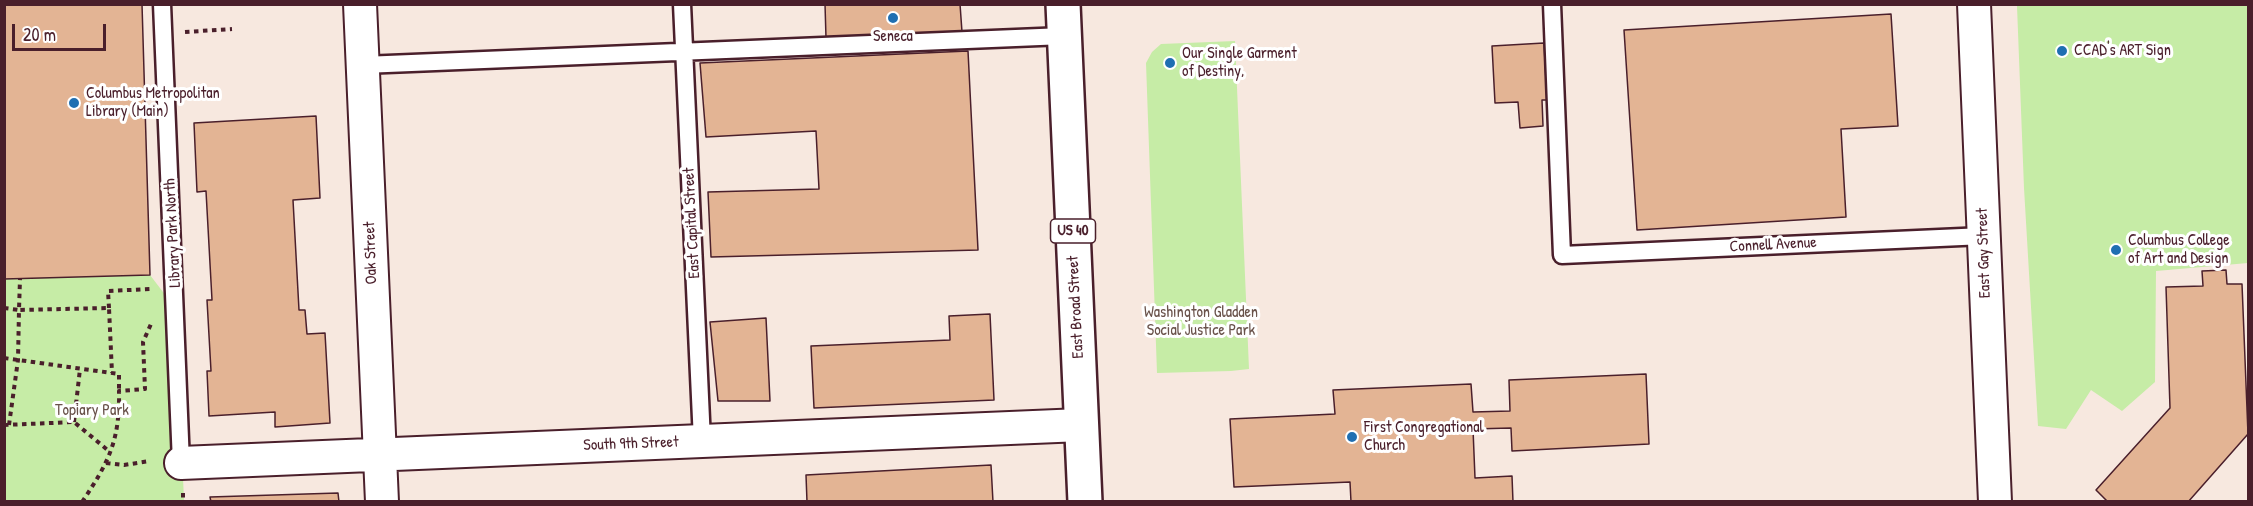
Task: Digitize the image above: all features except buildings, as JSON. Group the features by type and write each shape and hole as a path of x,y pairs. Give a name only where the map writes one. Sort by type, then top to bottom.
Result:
{"main road":[{"name":"East Broad Street","path":"1064,20 1085,501"}],"street":[{"name":"Oak Street","path":"360,4 382,501"},
{"name":"East Gay Street","path":"1974,4 1995,501"},
{"name":"South 9th Street","path":"170,461 1081,425"}],"lane":[{"name":"Library Park North","path":"162,4 170,461"},
{"name":"East Capital Street","path":"682,4 702,441"},
{"name":"Connell Avenue","path":"1552,4 1562,255 1984,236"},
{"path":"363,65 684,52 1064,20"}],"path":[{"path":"180,32 232,29"},
{"path":"20,279 18,360 7,425 74,422 110,452"},
{"path":"112,373 108,291 155,289"},
{"path":"4,308 19,310 109,308"},
{"path":"120,391 145,389 142,342 152,321"},
{"path":"4,358 119,374 117,430 106,463 82,501"},
{"path":"74,422 80,369"},
{"path":"106,463 124,465 170,461"}],"shaded area":[{"path":"4,5 2248,5 2248,501 5,501"}],"green space":[{"path":"2049,4 2248,5 2248,263 2156,271 2155,382 2122,411 2091,390 2066,429 2038,426 2024,188 2017,6"},
{"name":"Washington Gladden Social Justice Park","path":"1235,41 1249,369 1157,373 1146,63 1152,52 1161,44"},
{"name":"Topiary Park","path":"150,275 176,309 184,501 5,501 4,279"}],"place":[{"name":"Seneca","path":"893,18"},
{"name":"CCAD's ART Sign","path":"2062,51"},
{"name":"Our Single Garment of Destiny,","path":"1170,63"},
{"name":"Columbus Metropolitan Library (Main)","path":"74,103"},
{"name":"Columbus College of Art and Design","path":"2116,250"},
{"name":"First Congregational Church","path":"1352,437"}]}
